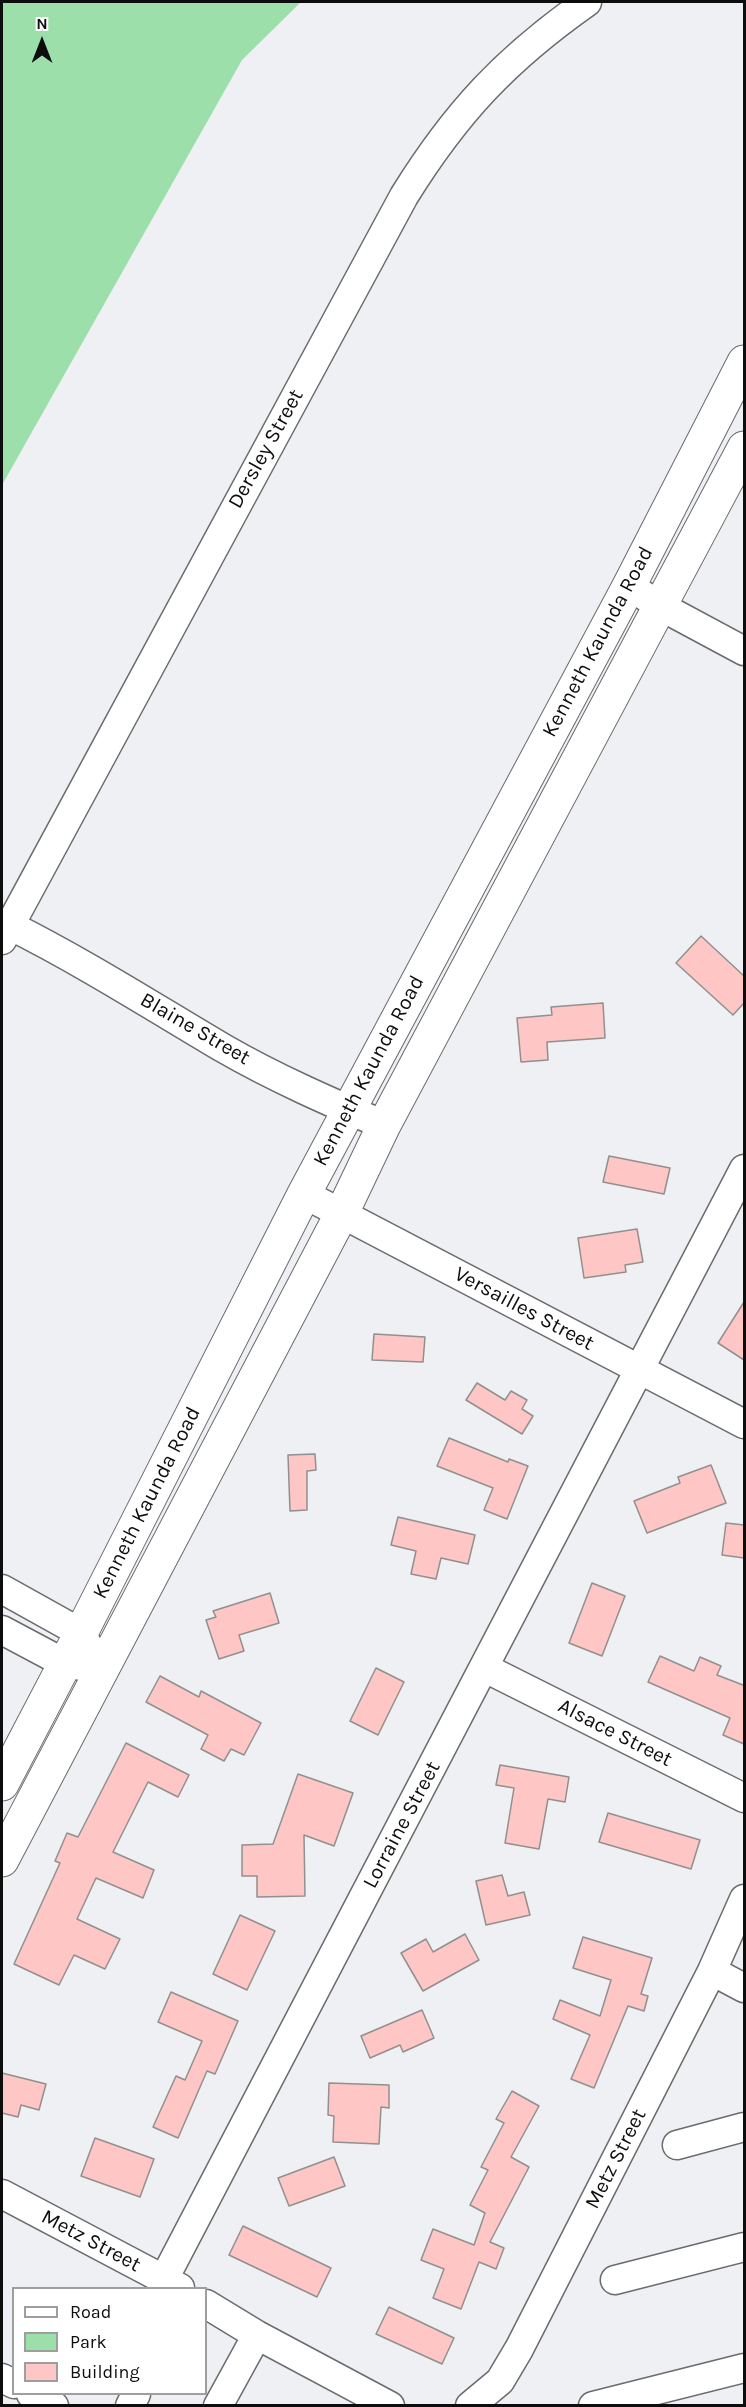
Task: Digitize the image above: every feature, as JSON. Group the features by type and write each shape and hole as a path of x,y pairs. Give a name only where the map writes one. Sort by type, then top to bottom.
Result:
{"main road":[{"name":"Kenneth Kaunda Road","path":"2,1784 304,1194 629,586 744,362"},
{"name":"Kenneth Kaunda Road","path":"2,1860 342,1213 384,1125 662,607 744,448"}],"street":[{"name":"Dersley Street","path":"5,933 381,238 429,156 456,119 489,83 528,45 587,2"},
{"path":"629,586 662,607 744,651"},
{"name":"Blaine Street","path":"5,933 84,964 225,1049 348,1110 384,1125"},
{"name":"Lorraine Street","path":"172,2284 485,1668 744,1169"},
{"name":"Versailles Street","path":"304,1194 744,1424"},
{"path":"2,1589 81,1633 101,1669"},
{"path":"2,1630 64,1663 101,1669"},
{"name":"Alsace Street","path":"485,1668 744,1798"},
{"name":"Metz Street","path":"470,2406 500,2381 519,2349 711,1971 744,1899"},
{"path":"711,1971 744,1988"},
{"path":"677,2145 744,2127"},
{"name":"Metz Street","path":"2,2194 172,2284"},
{"path":"615,2280 744,2247"},
{"path":"207,2305 257,2335 390,2406"},
{"path":"218,2406 257,2335"},
{"path":"592,2406 744,2368"},
{"path":"33,2395 54,2406"}],"green space":[{"path":"2,2 301,2 242,60 2,485"}],"building":[{"path":"701,936 744,976 744,1003 733,1015 676,963"},
{"path":"603,1003 605,1038 547,1042 548,1060 521,1062 517,1018 552,1015 551,1007"},
{"path":"609,1156 670,1168 664,1194 603,1182"},
{"path":"637,1229 643,1262 625,1265 626,1272 584,1278 578,1238"},
{"path":"744,1302 744,1360 718,1343"},
{"path":"374,1334 425,1337 423,1362 372,1360"},
{"path":"477,1383 505,1400 511,1391 527,1400 522,1409 533,1416 522,1434 466,1400"},
{"path":"449,1438 508,1462 509,1459 528,1466 507,1519 484,1510 493,1488 437,1466"},
{"path":"315,1454 316,1470 307,1471 307,1510 290,1511 288,1455"},
{"path":"711,1465 726,1503 647,1533 634,1501 680,1483 678,1477"},
{"path":"398,1517 475,1535 468,1564 441,1558 436,1579 411,1574 416,1551 391,1545"},
{"path":"726,1523 744,1525 744,1558 722,1555"},
{"path":"592,1583 625,1596 602,1656 569,1643"},
{"path":"270,1593 279,1623 239,1635 244,1651 219,1659 206,1620 216,1617 213,1611"},
{"path":"660,1656 694,1671 700,1657 721,1666 717,1675 744,1684 744,1744 723,1735 730,1718 648,1682"},
{"path":"376,1668 404,1682 378,1735 350,1721"},
{"path":"160,1676 199,1697 201,1691 261,1723 244,1755 231,1749 224,1761 201,1749 208,1735 146,1702"},
{"path":"126,1743 189,1775 178,1797 148,1782 113,1852 154,1870 143,1898 96,1878 77,1919 120,1939 105,1969 74,1955 59,1985 14,1964 60,1863 55,1861 67,1833 78,1837"},
{"path":"500,1765 569,1777 565,1802 548,1799 539,1849 505,1843 514,1788 496,1785"},
{"path":"298,1774 353,1793 334,1846 304,1835 305,1896 257,1897 257,1876 242,1876 242,1845 273,1844"},
{"path":"608,1813 700,1840 691,1869 599,1842"},
{"path":"502,1875 508,1896 524,1892 530,1915 486,1925 476,1881"},
{"path":"240,1915 275,1931 247,1990 213,1974"},
{"path":"465,1934 479,1960 423,1991 401,1953 426,1939 433,1952"},
{"path":"583,1937 652,1958 641,1994 648,1996 644,2011 628,2006 594,2088 571,2079 590,2035 553,2019 560,2000 600,2016 611,1980 573,1968"},
{"path":"171,1992 238,2021 215,2074 207,2071 178,2138 153,2127 176,2076 185,2080 202,2041 158,2022"},
{"path":"422,2010 434,2038 403,2052 400,2045 370,2058 361,2036"},
{"path":"2,2073 46,2084 39,2110 21,2105 18,2117 2,2113"},
{"path":"329,2083 389,2085 389,2108 381,2107 379,2144 333,2142 334,2116 328,2115"},
{"path":"512,2091 539,2106 511,2157 529,2167 490,2242 504,2248 496,2269 479,2262 461,2309 433,2298 444,2269 421,2260 433,2229 474,2245 485,2213 470,2205 488,2170 481,2167 504,2123 496,2119"},
{"path":"95,2138 154,2159 140,2197 81,2176"},
{"path":"334,2157 345,2186 289,2206 278,2178"},
{"path":"243,2226 331,2268 317,2297 229,2255"},
{"path":"389,2307 454,2338 442,2364 376,2334"}]}
